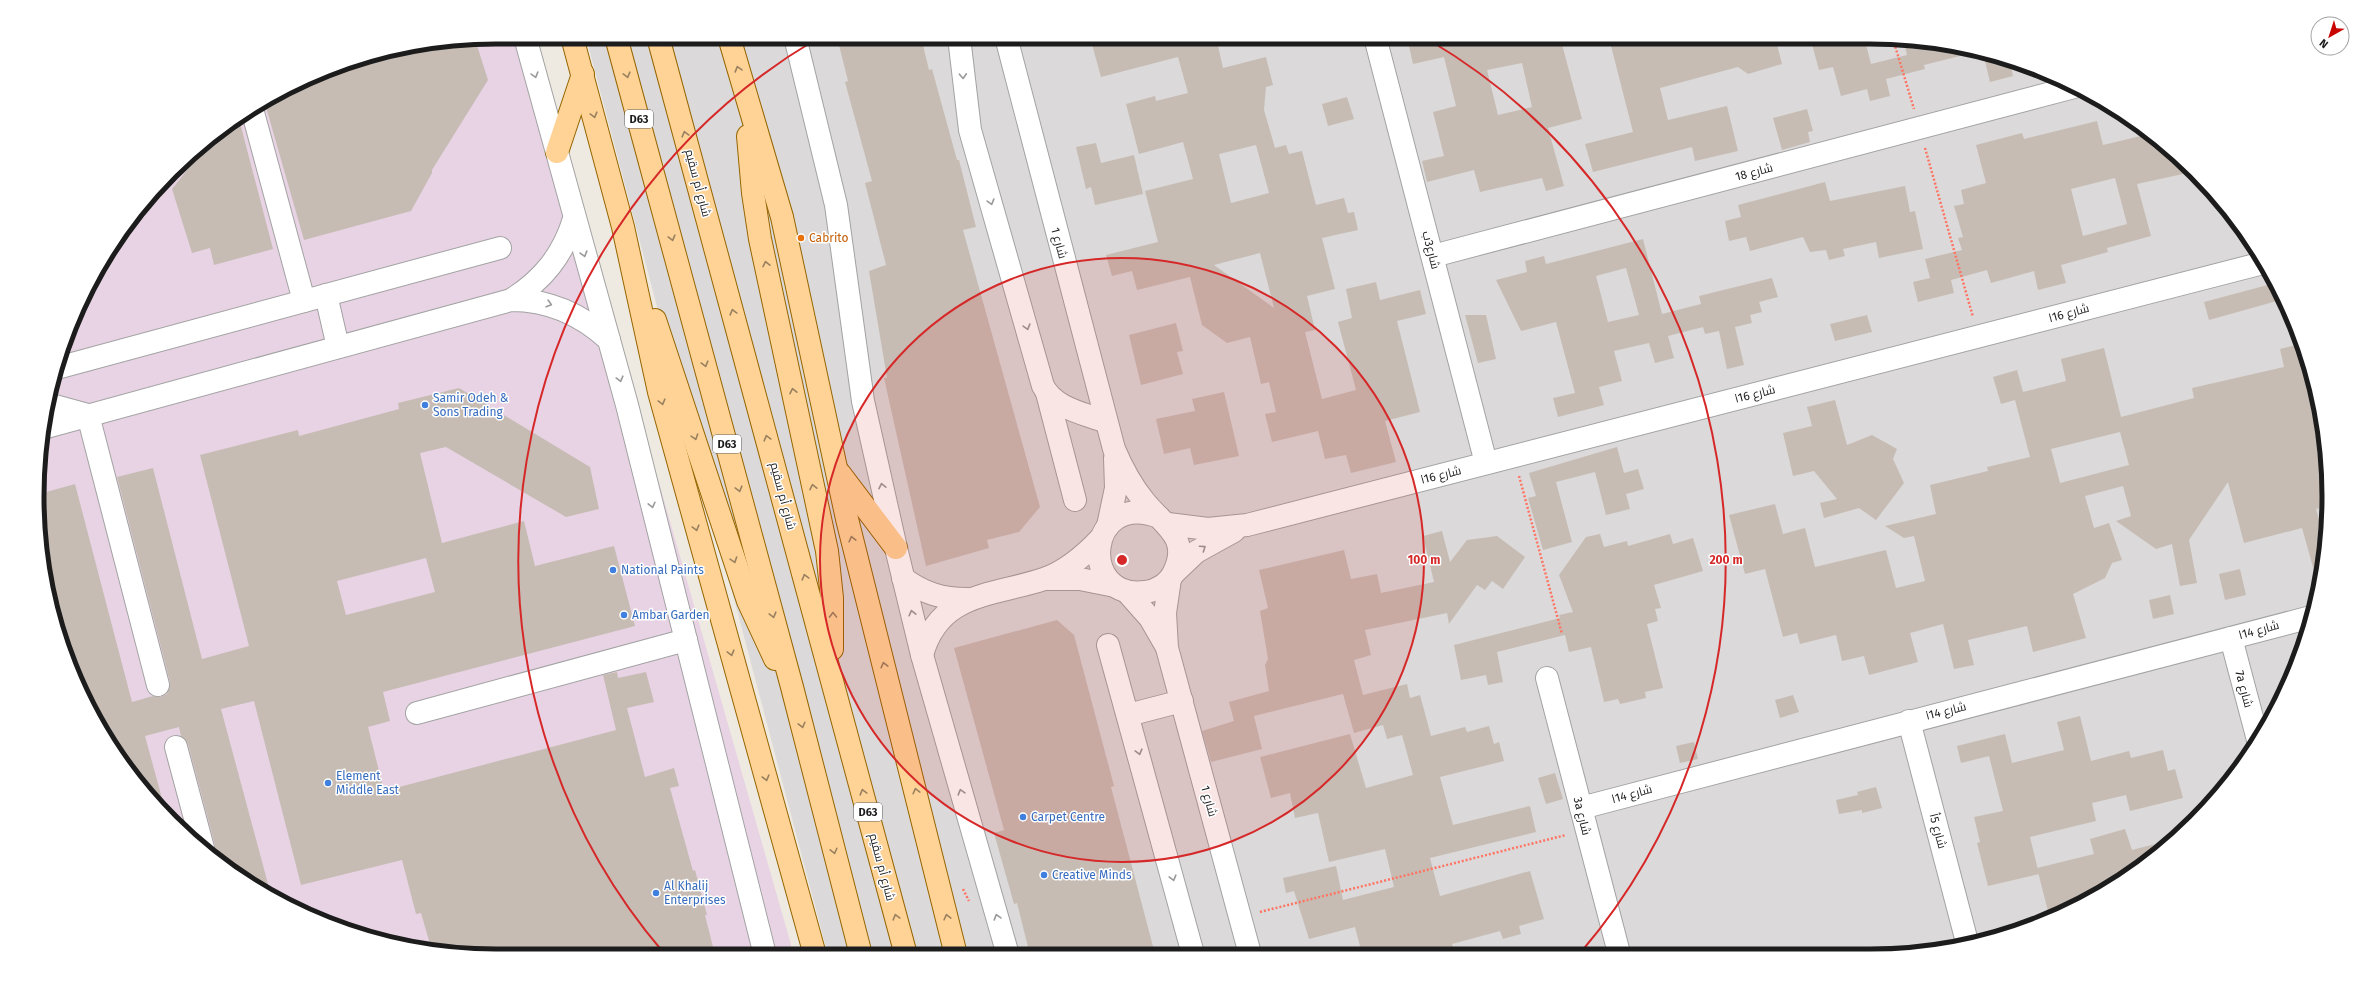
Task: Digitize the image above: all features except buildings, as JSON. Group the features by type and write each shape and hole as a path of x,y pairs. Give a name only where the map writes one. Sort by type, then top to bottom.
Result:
{"main road":[{"path":"574,44 623,227 659,392 813,949"},
{"name":"D63","path":"618,44 662,201 792,687 859,949"},
{"name":"شارع أم سقيم","path":"660,44 830,668 904,949"},
{"path":"730,44 782,217 836,469 955,949"},
{"path":"557,152 583,74"},
{"path":"746,100 752,178 760,240 830,574 833,621 830,668"},
{"path":"623,227 679,388 748,600 761,631 792,687"},
{"path":"836,469 896,548"}],"street":[{"path":"527,44 574,219 609,340 763,949"},
{"path":"797,44 836,205 863,400 896,548 922,655 1006,949"},
{"path":"959,44 970,130 1047,393 1075,500"},
{"name":"شارع 1","path":"1008,44 1114,449 1132,486 1163,521"},
{"name":"شارع3ب","path":"1376,44 1433,256 1486,463"},
{"name":"شارع 18","path":"1433,256 2066,89"},
{"path":"254,115 304,300"},
{"path":"50,426 511,300 526,291 551,267 561,252 574,219"},
{"path":"63,366 500,248"},
{"name":"شارع 16ا","path":"1163,521 1181,527 1208,529 1247,525 2258,264"},
{"path":"326,295 338,347"},
{"path":"511,300 542,302 572,312 592,325 609,340"},
{"path":"1047,393 1063,406 1106,422"},
{"path":"54,406 88,415"},
{"path":"88,415 158,685"},
{"name":"شارع 1","path":"1104,532 1116,488 1114,449"},
{"path":"903,578 914,586 940,597 967,599 1044,579 1069,566 1116,519 1137,512 1163,521 1175,535 1179,547 1179,561 1172,576 1150,592 1121,589 1080,579 1044,579"},
{"name":"شارع 16ا","path":"1172,576 1196,552 1247,525"},
{"path":"1104,532 1098,551 1100,564 1106,576 1121,589"},
{"name":"شارع 1","path":"1172,576 1165,613 1167,648 1249,949"},
{"name":"شارع 1","path":"1121,589 1150,618 1167,648"},
{"path":"922,655 935,626 949,611 967,599"},
{"name":"شارع 14ا","path":"1581,808 2306,617"},
{"name":"7a شارع","path":"2231,638 2256,732"},
{"path":"417,714 686,640"},
{"path":"1108,645 1192,949"},
{"name":"3a شارع","path":"1546,678 1618,949"},
{"path":"1128,715 1182,701"},
{"name":"شارع 5أ","path":"1909,721 1966,938"},
{"path":"176,747 201,839"}],"path":[{"path":"1896,45 1979,336"},
{"path":"1513,456 1562,634"},
{"path":"1241,916 1586,830"}],"shaded area":[{"path":"537,44 593,252 792,949 467,948 437,945 379,934 323,915 270,888 245,873 198,837 156,795 120,748 91,697 78,670 59,614 48,556 45,526 45,467 48,437 59,379 78,323 105,270 120,245 156,198 198,156 245,120 296,91 323,78 379,59 437,48 467,45"},
{"path":"588,44 1870,44 1929,48 1987,59 2043,78 2096,105 2121,120 2145,138 2168,156 2210,198 2228,221 2246,245 2261,270 2288,323 2307,379 2313,408 2318,437 2322,496 2318,556 2313,585 2307,614 2288,670 2261,723 2246,748 2210,795 2168,837 2121,873 2070,902 2043,915 1987,934 1958,940 1929,945 1870,949 826,949"}],"place":[{"name":"Cabrito","path":"801,238"},
{"name":"Samir Odeh & Sons Trading","path":"425,405"},
{"name":"National Paints","path":"613,570"},
{"name":"Ambar Garden","path":"624,615"},
{"name":"Element Middle East","path":"328,783"},
{"name":"Carpet Centre","path":"1023,817"},
{"name":"Creative Minds","path":"1044,875"},
{"name":"Al Khalij Enterprises","path":"656,893"}]}
